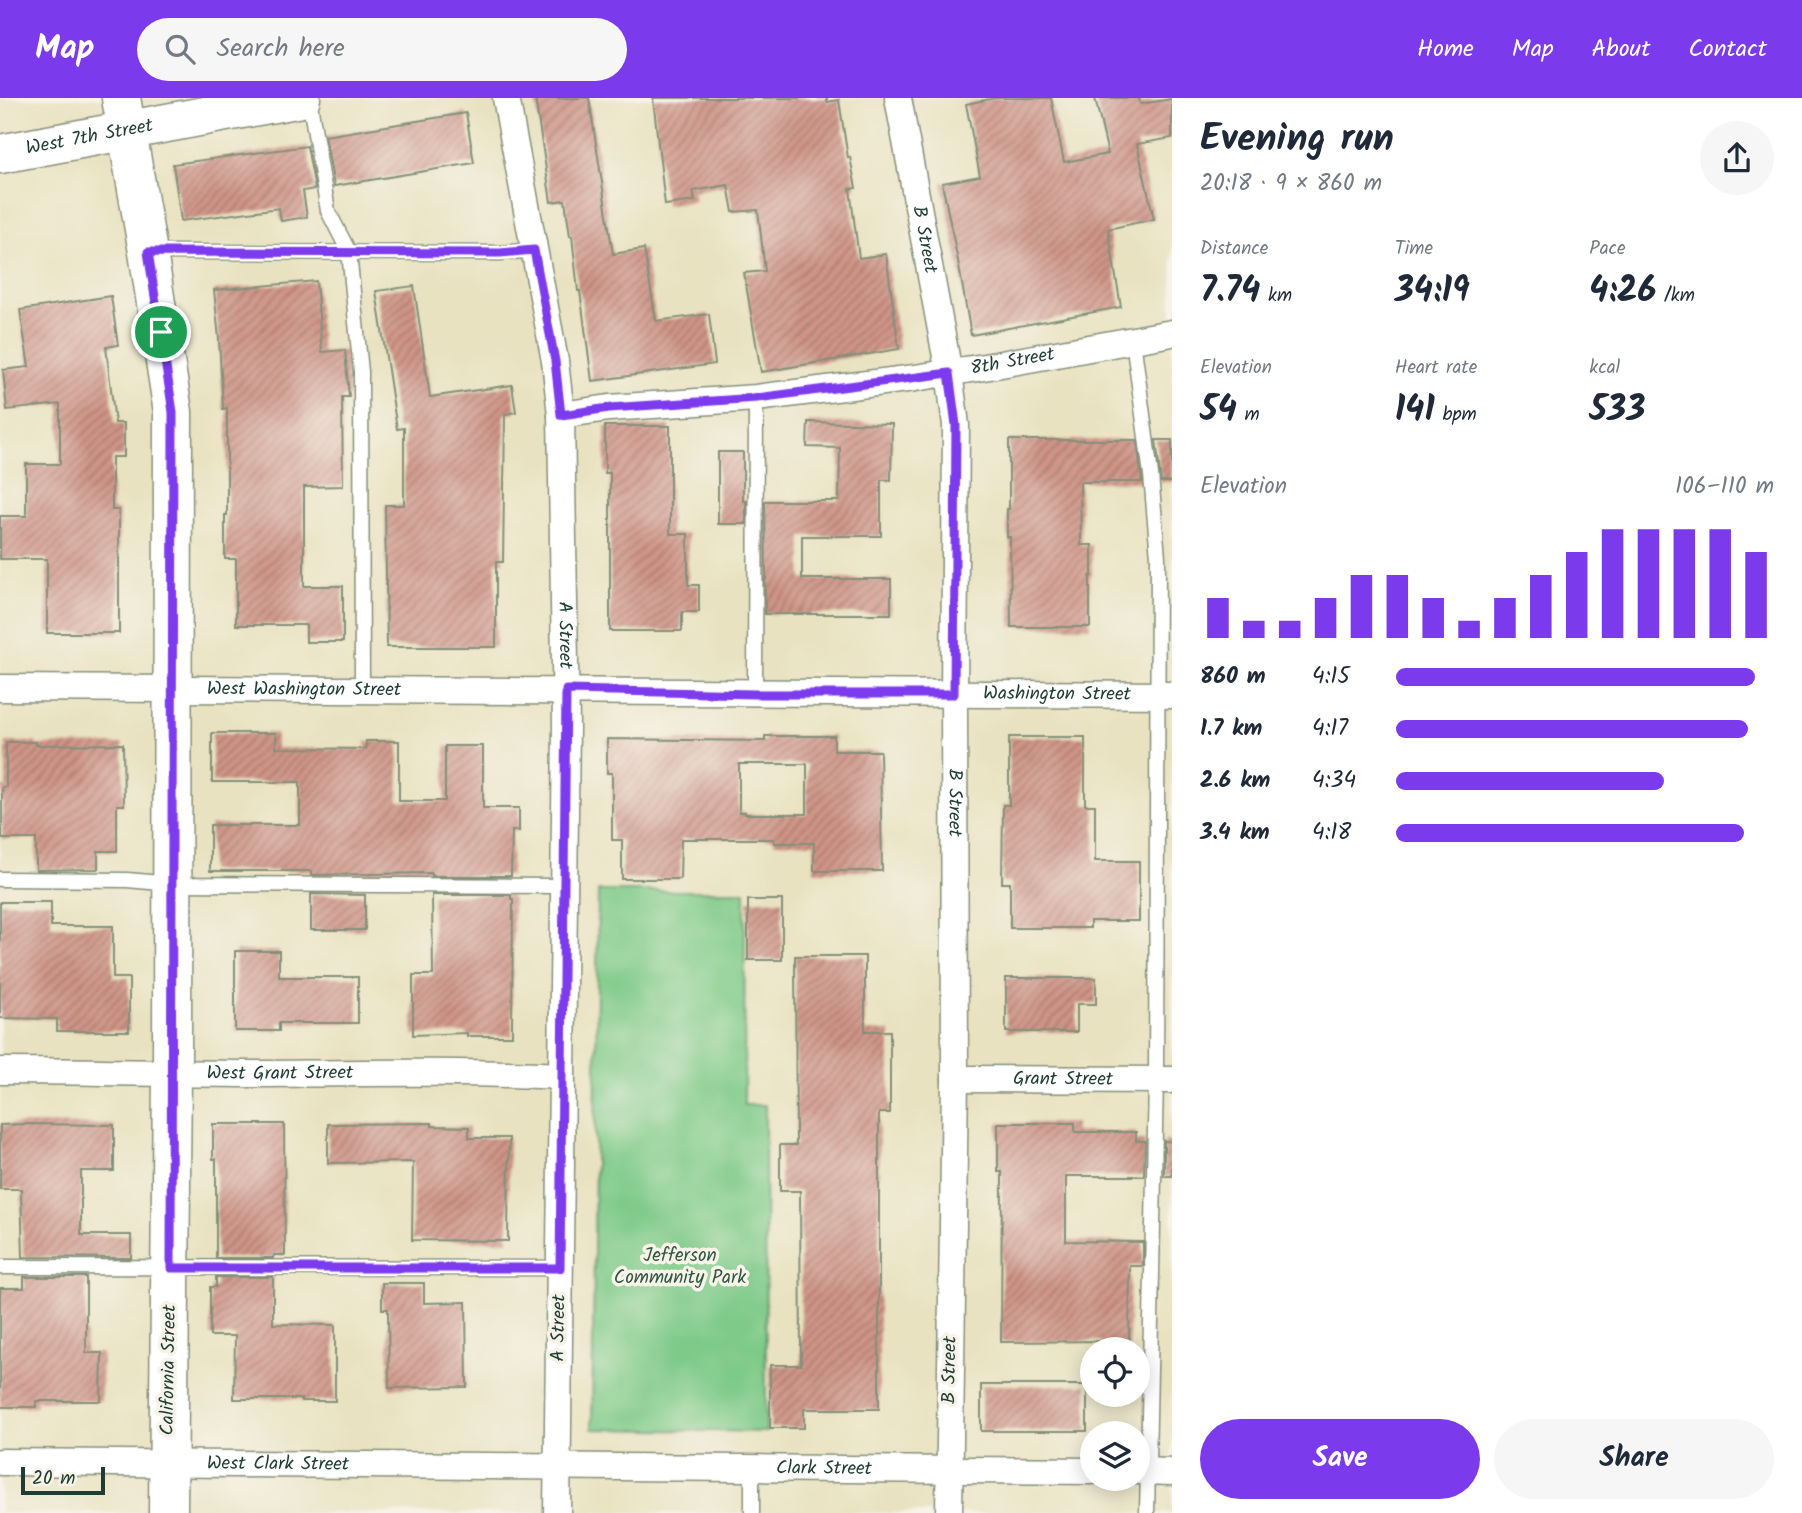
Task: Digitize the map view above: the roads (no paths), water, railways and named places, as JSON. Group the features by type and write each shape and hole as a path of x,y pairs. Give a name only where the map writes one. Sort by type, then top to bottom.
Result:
{"street":[{"name":"West 7th Street","path":"0,154 124,115 302,98"},
{"name":"A Street","path":"506,98 555,361 561,415 566,690 558,1513"},
{"name":"B Street","path":"898,98 949,373 956,425 955,1079 949,1513"},
{"name":"California Street","path":"124,115 173,412 173,884 168,1513"},
{"name":"8th Street","path":"561,415 609,408 757,398 949,373 1172,333"},
{"name":"West Washington Street","path":"0,688 566,690"},
{"name":"Washington Street","path":"566,690 755,694 1164,695"},
{"name":"West Grant Street","path":"0,1071 214,1074 510,1073 561,1076"},
{"name":"Grant Street","path":"955,1079 1164,1080"},
{"name":"West Clark Street","path":"0,1462 558,1467"},
{"name":"Clark Street","path":"558,1467 1080,1471"}],"lane":[{"path":"309,98 328,211 349,252 362,372 362,690"},
{"path":"148,252 500,253 534,250"},
{"path":"1133,340 1152,475 1164,695 1164,1080 1152,1472 1147,1513"},
{"path":"755,694 757,398"},
{"path":"0,879 127,880 173,884 563,886"},
{"path":"0,1267 560,1268"},
{"path":"752,1467 752,1513"}],"park label":[{"name":"Jefferson Community Park","path":"680,1267"}]}
